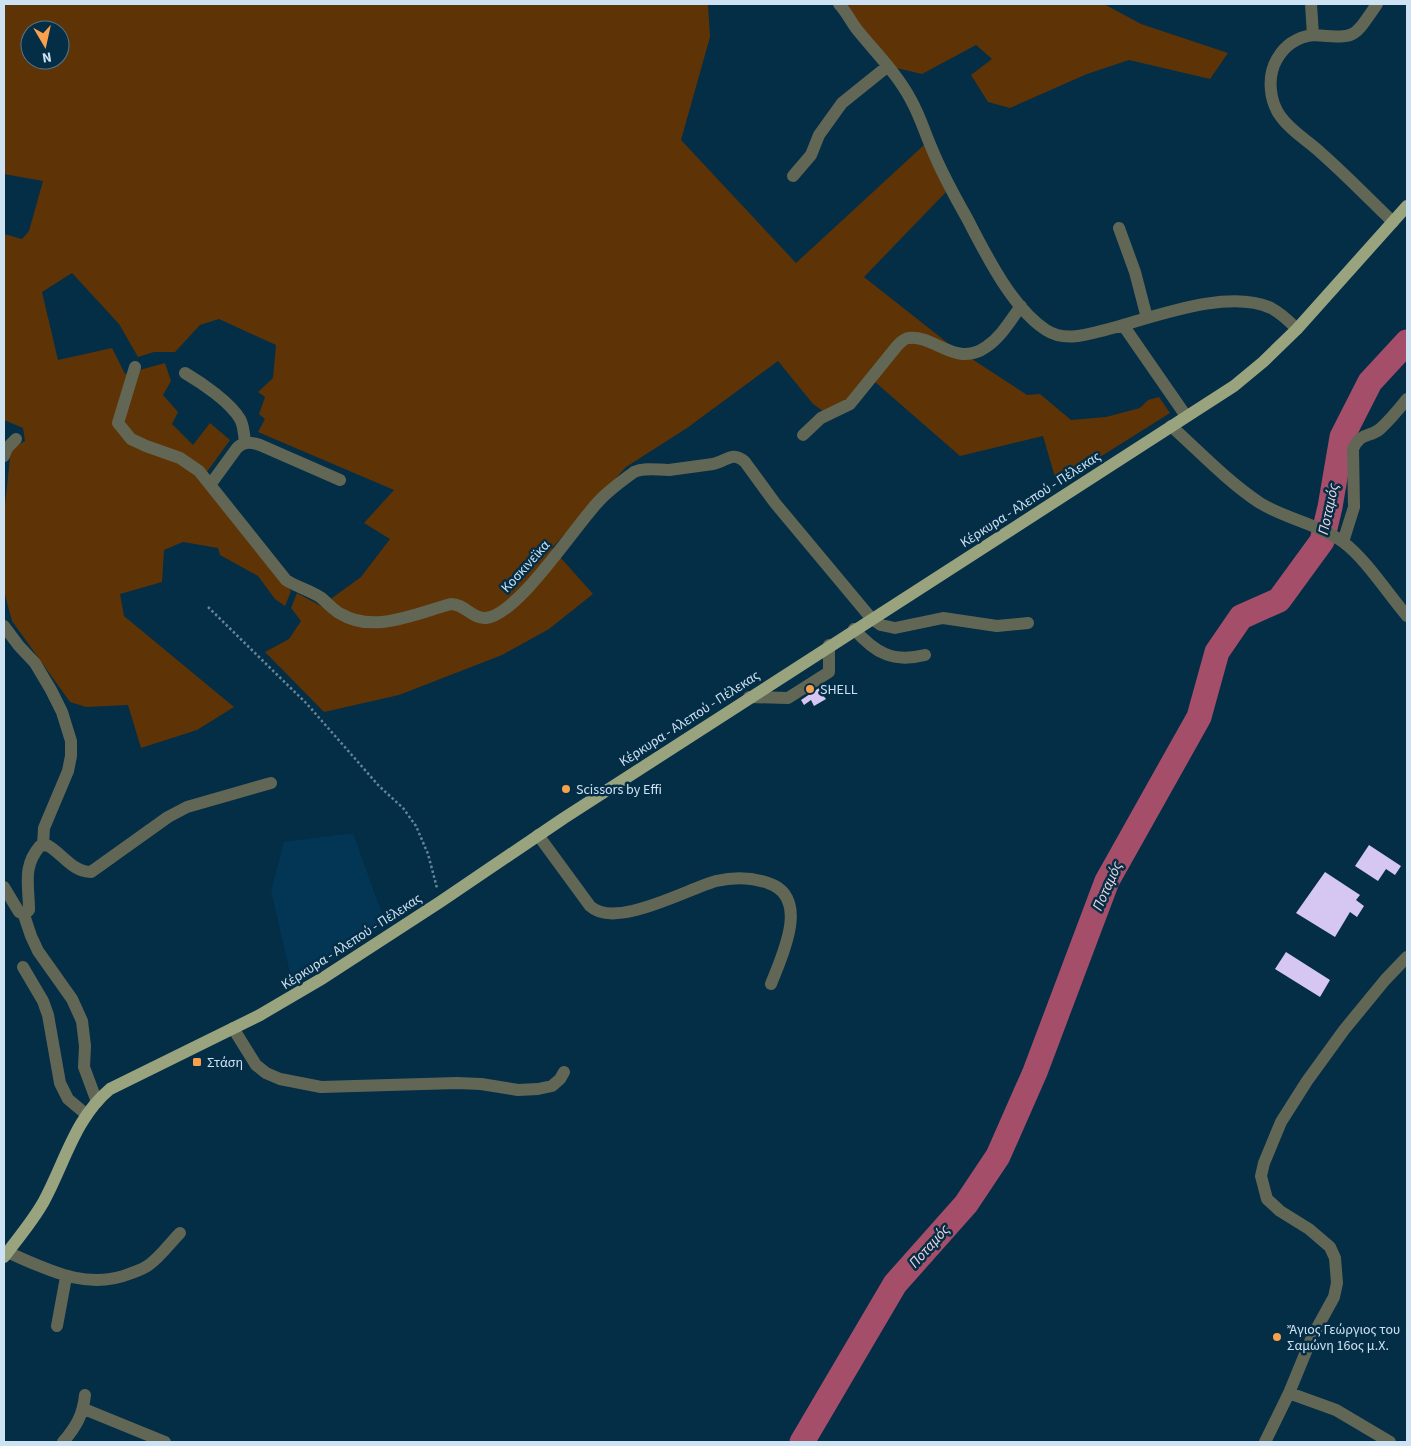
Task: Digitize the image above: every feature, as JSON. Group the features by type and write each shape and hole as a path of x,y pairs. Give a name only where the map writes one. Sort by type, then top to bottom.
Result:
{"main road":[{"name":"Κέρκυρα - Αλεπού - Πέλεκας","path":"6,1254 44,1202 71,1143 87,1115 110,1090 293,996 440,902 538,835 749,697 1172,426 1249,374 1297,329 1407,206"}],"street":[{"path":"839,4 857,30 888,66 911,100 939,166 999,276 1037,324 1058,336 1077,336 1182,308 1220,302 1243,302 1256,303 1272,308 1297,329"},
{"path":"1311,4 1313,35"},
{"path":"1377,4 1358,31 1350,36 1304,36 1292,43 1279,55 1272,67 1270,82 1276,107 1282,118 1326,157 1393,222"},
{"path":"793,176 811,155 819,135 842,103 888,66"},
{"path":"1120,228 1135,272 1147,318"},
{"path":"803,435 821,418 850,404 904,340 909,338 918,339 952,352 973,354 986,348 1000,335 1021,306"},
{"path":"1123,325 1186,416"},
{"name":"Κοσκινεϊκα","path":"135,366 118,424 131,439 180,458 199,471 286,580 320,597 340,614 357,622 388,621 452,604 458,604 473,615 487,618 509,606 528,588 599,501 634,472 640,469 667,470 716,464 734,456 739,457 871,618"},
{"path":"185,373 211,390 241,420 245,443"},
{"path":"1339,540 1354,507 1352,462 1356,441 1380,429 1407,399"},
{"path":"1172,426 1254,498 1274,510 1339,540 1362,560 1407,616"},
{"path":"4,456 7,448 16,439"},
{"path":"210,485 237,448 245,443 260,445 340,480"},
{"path":"871,618 881,625 895,628 942,618 997,626 1028,623"},
{"path":"4,626 34,663 51,690 62,712 71,740 71,756 68,771 44,828 43,845 38,849 28,870 29,910 24,915"},
{"path":"854,629 868,644 882,654 909,658 925,655"},
{"path":"749,697 788,698 829,672 829,645"},
{"path":"43,845 50,847 80,870 90,872 150,828 187,807 271,783"},
{"path":"538,835 590,906 601,913 610,914 652,906 716,882 740,878 756,879 772,884 785,895 792,911 787,941 771,984"},
{"path":"4,887 19,912 24,915 30,936 38,951 72,999 82,1020 85,1046 84,1066 97,1102"},
{"path":"1265,1442 1289,1393 1312,1337 1334,1297 1337,1287 1337,1272 1334,1254 1327,1244 1310,1229 1276,1208 1267,1199 1261,1176 1264,1163 1281,1122 1307,1081 1344,1030 1407,957"},
{"path":"23,967 43,1001 48,1015 60,1083 68,1099 87,1115"},
{"path":"233,1028 256,1066 266,1074 280,1079 321,1087 457,1083 481,1084 518,1090 538,1089 552,1086 560,1079 564,1072"},
{"path":"6,1254 66,1277 104,1281 119,1278 151,1264 180,1233"},
{"path":"57,1326 66,1277"},
{"path":"1289,1393 1336,1410 1390,1442"},
{"path":"63,1442 80,1420 84,1409 85,1395"},
{"path":"84,1409 165,1442"}],"path":[{"path":"208,607 307,704 379,786 403,808 416,826 428,854 440,902"}],"shaded area":[{"path":"4,4 708,4 710,37 681,140 796,263 924,145 946,192 864,277 949,344 1027,395 1040,394 1071,420 1106,417 1140,408 1148,400 1159,397 1170,413 1057,484 1043,436 960,456 867,375 847,402 823,411 813,404 778,361 687,428 626,467 552,548 593,594 549,629 502,655 399,695 324,712 265,652 289,639 301,621 291,608 297,593 321,606 361,577 390,539 364,523 394,490 258,432 265,419 259,414 265,397 258,392 273,378 276,345 219,319 200,325 175,352 154,352 138,357 119,324 72,273 42,292 58,360 112,348 125,374 165,363 171,381 163,395 178,412 172,424 193,445 210,423 230,440 201,480 291,591 285,606 275,599 258,576 220,555 218,548 183,542 164,550 162,582 120,594 124,616 234,707 197,730 141,748 128,705 86,707 70,702 12,621 4,591 4,514 11,449 25,441 23,428 4,420 4,234 22,239 29,231 43,181 4,174"},
{"path":"839,4 1104,4 1141,24 1228,53 1210,79 1129,60 1087,74 1010,108 988,102 971,75 992,59 976,45 922,74 888,66"},
{"path":"353,833 386,925 293,986 271,891 284,842"}],"building":[{"path":"825,684 828,690 822,694 826,699 814,706 811,700 804,705 801,700"},
{"path":"1369,845 1401,866 1395,875 1386,869 1378,881 1355,866"},
{"path":"1325,872 1360,895 1356,900 1364,906 1357,917 1350,912 1335,937 1296,913"},
{"path":"1286,952 1330,980 1320,997 1275,969"}],"waterway":[{"name":"Ποταμός","path":"802,1442 895,1284 966,1204 998,1156 1035,1072 1107,881 1199,717 1217,652 1241,617 1279,600 1322,541 1342,437 1370,382 1407,342"}],"place":[{"name":"SHELL","path":"810,689"},
{"name":"Scissors by Effi","path":"566,789"},
{"name":"Στάση","path":"197,1062"},
{"name":"Ἄγιος Γεώργιος του Σαμώνη 16ος μ.Χ.","path":"1277,1337"}]}
